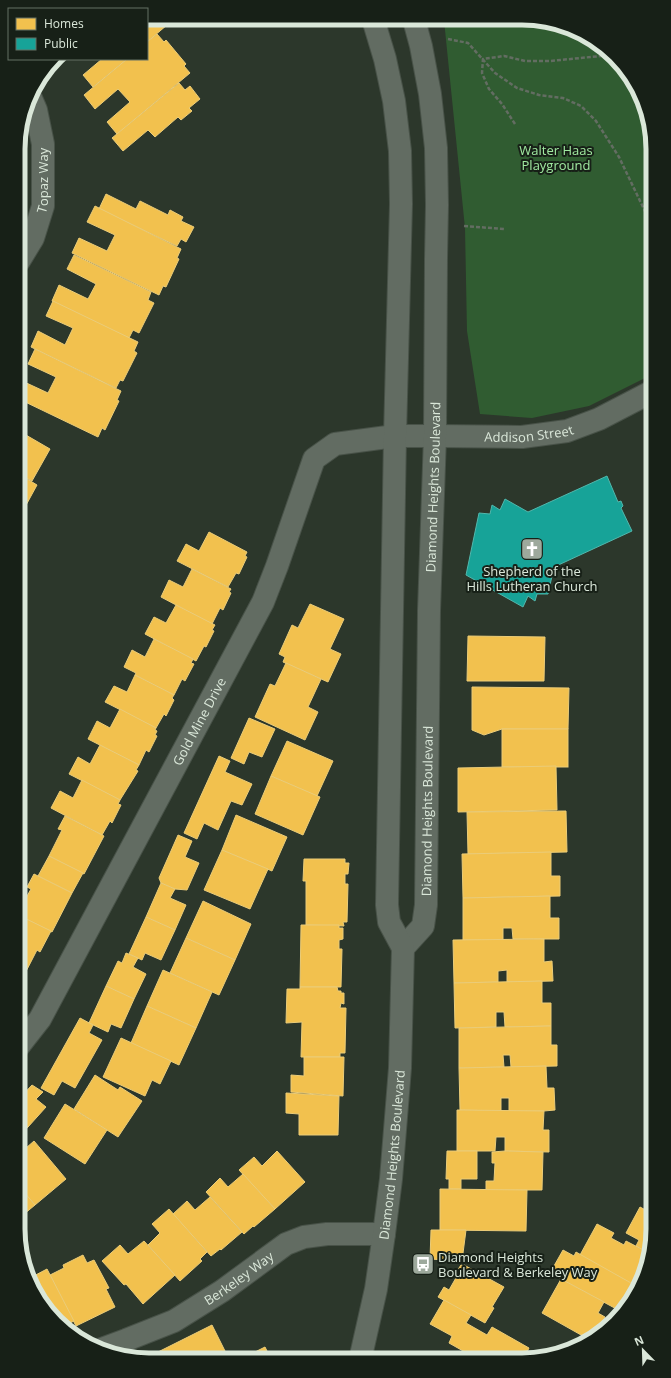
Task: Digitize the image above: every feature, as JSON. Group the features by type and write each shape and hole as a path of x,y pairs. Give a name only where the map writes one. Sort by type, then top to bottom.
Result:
{"main road":[{"name":"Diamond Heights Boulevard","path":"362,1353 376,1289 391,1179 400,1068 403,948 389,922 387,905 395,436 401,204 400,151 394,101 385,59 375,25"},
{"name":"Diamond Heights Boulevard","path":"403,948 423,926 426,905 429,611 435,436 437,224 436,148 430,94 416,27"},
{"name":"Topaz Way","path":"25,251 33,238 43,206 43,144 34,105"},
{"name":"Addison Street","path":"395,436 522,437 567,431 599,419 646,395"},
{"name":"Gold Mine Drive","path":"25,1038 40,1019 263,602 314,459 335,444 395,436"},
{"name":"Berkeley Way","path":"109,1346 174,1321 222,1292 286,1244 304,1237 327,1234 384,1234"}],"path":[{"path":"416,27 468,43 495,73 517,88 539,95 563,98 581,106 596,121 619,156 646,213"},
{"path":"483,60 504,56 524,61 550,61 604,56"},
{"path":"483,60 482,73 489,89 502,104 515,124"},
{"path":"437,224 504,229"}],"green space":[{"name":"Walter Haas Playground","path":"445,25 522,25 546,27 577,38 591,46 615,67 625,80 639,109 645,133 646,378 589,406 532,418 480,414 467,331 465,228"}],"building: Homes":[{"path":"148,25 167,25 148,41"},
{"path":"157,34 164,42 166,40 186,64 184,66 190,73 117,134 107,122 130,102 118,89 95,109 84,95 126,60 148,60 148,41"},
{"path":"101,60 126,60 93,87 83,75"},
{"path":"179,83 185,90 190,86 200,99 189,108 192,111 181,120 178,117 155,137 148,130 123,151 112,138"},
{"path":"106,194 136,209 140,201 168,215 170,210 183,217 181,221 194,227 186,242 181,239 177,246 99,209"},
{"path":"95,206 181,249 177,258 179,259 166,287 163,286 159,295 72,253 79,238 107,251 115,235 87,222"},
{"path":"74,255 151,292 148,300 154,303 139,333 133,330 129,338 52,301 59,285 88,299 96,284 67,269"},
{"path":"53,301 138,342 134,351 137,353 123,381 120,380 116,388 31,347 38,331 65,345 73,328 46,316"},
{"path":"35,349 121,391 117,400 119,401 105,430 102,428 98,437 25,402 25,382 48,393 56,377 28,364"},
{"path":"25,434 50,449 32,481 25,477"},
{"path":"25,478 37,485 25,507"},
{"path":"209,532 247,552 245,556 247,557 239,574 236,573 228,587 177,561 186,544 199,551"},
{"path":"192,569 231,589 229,592 231,593 223,610 220,608 212,624 161,597 169,580 183,587"},
{"path":"310,604 344,619 330,649 341,654 328,682 283,662 285,657 279,654 292,625 298,628"},
{"path":"176,605 215,625 212,630 214,631 206,647 204,646 196,661 145,634 154,617 166,623"},
{"path":"468,636 545,637 544,681 467,681"},
{"path":"154,639 193,659 191,663 194,664 185,681 182,679 174,695 135,675 136,673 124,667 132,650 145,657"},
{"path":"286,663 321,679 308,707 318,712 305,740 255,717 270,684 275,686"},
{"path":"135,675 174,695 172,698 174,700 166,716 164,714 156,728 105,702 114,686 127,692"},
{"path":"472,687 569,688 568,729 502,729 484,735 472,730"},
{"path":"120,709 156,728 155,730 157,731 155,735 157,736 149,752 146,750 139,765 88,739 97,721 110,728"},
{"path":"249,718 275,729 262,757 249,752 244,764 231,758"},
{"path":"502,729 568,729 568,767 502,767"},
{"path":"287,741 333,761 317,796 271,776"},
{"path":"100,745 139,765 136,770 138,771 120,800 69,774 78,757 90,764"},
{"path":"219,756 230,761 225,772 252,784 242,805 231,801 218,830 204,823 197,839 184,833"},
{"path":"556,766 557,810 458,812 458,768"},
{"path":"271,776 320,797 303,835 255,814"},
{"path":"82,780 120,800 118,804 121,805 112,823 110,821 102,835 51,808 60,791 73,798"},
{"path":"566,811 567,852 468,854 467,812"},
{"path":"236,815 287,837 272,871 222,850"},
{"path":"65,816 104,836 84,874 49,856 62,830 58,829"},
{"path":"178,835 192,841 185,857 199,863 187,890 175,889 161,883 159,878"},
{"path":"222,850 268,869 250,909 204,890"},
{"path":"551,852 551,876 560,876 560,896 463,898 462,854"},
{"path":"49,856 83,873 72,893 38,876"},
{"path":"304,859 345,859 345,863 349,863 348,874 345,874 345,884 348,884 347,922 343,922 344,926 306,925 306,881 303,881"},
{"path":"34,874 72,893 52,932 25,918 25,900 31,889 27,887"},
{"path":"161,883 175,889 170,898 186,905 175,930 146,917"},
{"path":"550,896 550,918 559,918 559,939 513,939 512,928 503,928 503,940 463,940 463,898"},
{"path":"203,901 251,924 235,960 186,938"},
{"path":"146,917 175,930 161,960 145,953 142,960 129,954"},
{"path":"25,918 51,931 40,952 37,950 25,973"},
{"path":"301,925 339,925 339,928 343,928 343,939 339,940 339,949 342,949 341,987 300,987"},
{"path":"186,938 235,960 219,995 170,973"},
{"path":"544,939 544,962 552,961 553,981 507,982 507,970 498,971 498,982 454,983 453,940"},
{"path":"126,953 138,958 133,967 146,974 134,999 106,986 118,961 122,963"},
{"path":"163,970 212,992 196,1028 147,1006"},
{"path":"542,981 542,1003 551,1003 551,1026 505,1027 504,1012 496,1012 496,1027 455,1028 454,983"},
{"path":"106,986 134,999 121,1028 111,1024 108,1032 89,1023"},
{"path":"300,987 337,987 338,991 344,993 344,1004 341,1003 340,1008 346,1008 345,1053 340,1053 340,1057 301,1057 302,1022 286,1023 287,989 300,989"},
{"path":"147,1006 196,1028 179,1065 131,1043"},
{"path":"80,1018 93,1025 89,1033 102,1040 75,1088 62,1081 54,1095 41,1088"},
{"path":"551,1026 551,1045 557,1045 557,1066 511,1067 510,1055 503,1055 504,1067 459,1068 459,1028"},
{"path":"121,1038 171,1061 160,1084 152,1080 145,1096 103,1077"},
{"path":"304,1057 344,1057 343,1096 291,1092 291,1075 304,1076"},
{"path":"546,1066 547,1088 554,1088 555,1110 509,1111 509,1098 501,1098 501,1111 460,1110 459,1068"},
{"path":"95,1075 118,1090 120,1087 142,1101 118,1137 74,1109"},
{"path":"32,1085 43,1092 36,1099 46,1107 28,1127 25,1124 25,1092"},
{"path":"286,1093 339,1096 338,1135 299,1135 299,1114 286,1113"},
{"path":"65,1104 107,1130 85,1164 44,1138"},
{"path":"457,1110 544,1111 543,1130 549,1130 549,1152 505,1151 505,1137 496,1137 495,1151 457,1151"},
{"path":"34,1141 66,1179 35,1205 25,1193 25,1149"},
{"path":"277,1151 305,1182 275,1209 239,1170 254,1157 262,1166"},
{"path":"447,1151 477,1151 477,1179 461,1179 461,1189 449,1189 449,1179 446,1179"},
{"path":"492,1152 543,1152 542,1190 486,1190 486,1181 494,1181 495,1163 492,1163"},
{"path":"243,1174 275,1209 244,1234 206,1192 220,1178 228,1187"},
{"path":"440,1189 527,1190 526,1231 440,1230"},
{"path":"25,1193 35,1205 25,1213"},
{"path":"210,1197 242,1232 221,1250 220,1249 211,1256 173,1214 187,1201 195,1210"},
{"path":"640,1207 646,1210 644,1250 636,1246 639,1240 626,1233"},
{"path":"169,1209 207,1252 200,1259 202,1261 180,1281 148,1245 160,1233 152,1224"},
{"path":"597,1224 614,1233 611,1238 624,1245 626,1241 644,1251 633,1284 580,1255"},
{"path":"431,1230 466,1230 462,1261 430,1259"},
{"path":"144,1241 175,1275 143,1304 126,1284 124,1285 102,1261 120,1245 128,1254"},
{"path":"563,1250 574,1256 576,1252 633,1284 616,1309 550,1273"},
{"path":"83,1255 87,1263 94,1260 109,1288 106,1289 115,1307 76,1326 50,1275 64,1268 63,1265"},
{"path":"461,1265 464,1265 504,1287 492,1307 494,1308 485,1323 438,1297 444,1287 449,1290 457,1276 455,1274"},
{"path":"47,1269 74,1321 69,1324 56,1311 46,1298 35,1276"},
{"path":"561,1279 604,1302 598,1313 605,1317 602,1323 583,1336 542,1313"},
{"path":"444,1300 471,1315 466,1323 487,1335 492,1327 529,1348 527,1353 467,1353 449,1343 452,1336 430,1324"},
{"path":"212,1325 226,1353 156,1353"},
{"path":"265,1347 268,1353 253,1353"}],"building: Public":[{"name":"Shepherd of the Hills Lutheran Church","path":"607,476 618,502 621,501 623,506 621,508 632,531 554,567 548,594 537,594 535,601 528,596 523,607 466,575 479,513 490,514 492,505 500,510 505,499 528,512"}],"place":[{"name":"Shepherd of the Hills Lutheran Church","path":"532,549"},
{"name":"Diamond Heights Boulevard & Berkeley Way","path":"423,1264"}]}
